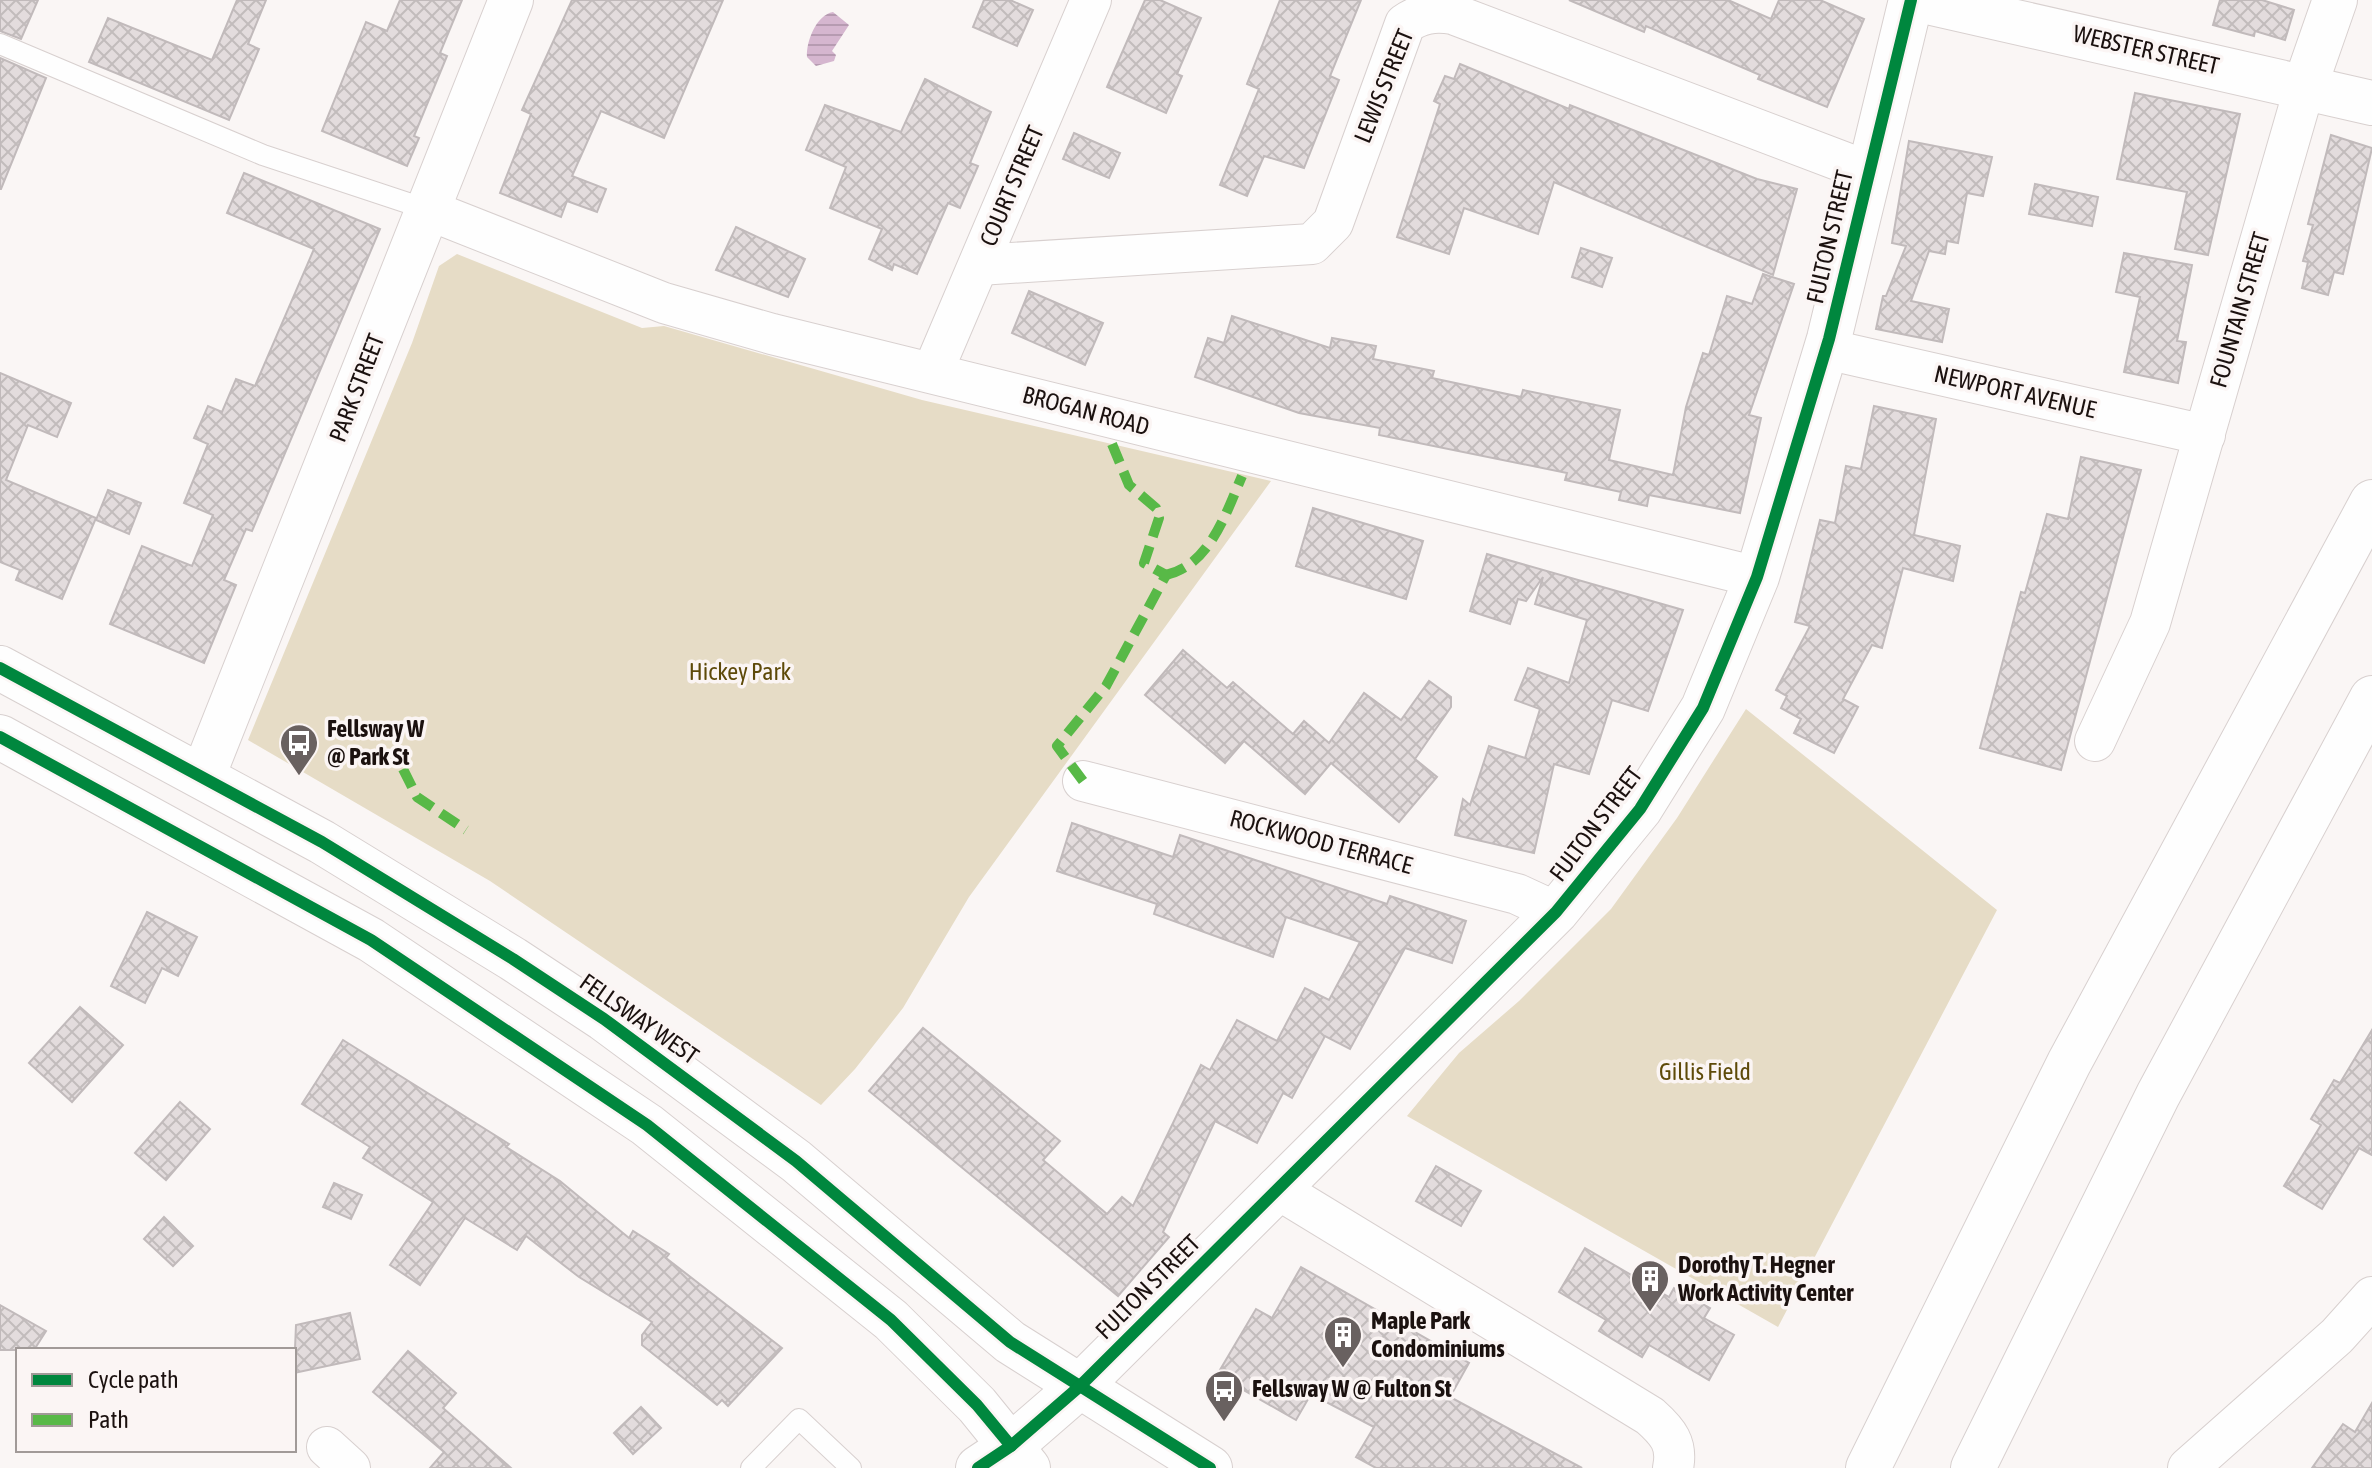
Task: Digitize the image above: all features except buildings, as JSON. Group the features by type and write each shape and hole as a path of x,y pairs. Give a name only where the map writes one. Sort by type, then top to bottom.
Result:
{"main road":[{"name":"PARK STREET","path":"203,776 511,0"},
{"name":"FULTON STREET","path":"1006,1461 1276,1188 1556,912 1640,809 1703,708 1757,577 1826,349 1911,0"},
{"name":"WEBSTER STREET","path":"1919,0 2372,103"},
{"name":"FOUNTAIN STREET","path":"2305,86 2335,0"},
{"path":"1868,1468 2069,1063 2372,502"},
{"name":"FELLSWAY WEST","path":"0,668 203,776 421,901 604,1019 796,1161 1010,1342 1210,1468"},
{"path":"1973,1468 2158,1095 2372,698"},
{"path":"0,737 371,940 647,1125 891,1320 977,1405 1006,1461"}],"street":[{"name":"COURT STREET","path":"933,371 1091,0"},
{"name":"LEWIS STREET","path":"979,265 1312,244 1333,223 1405,24 1415,16 1433,12 1453,14 1867,171"},
{"name":"FOUNTAIN STREET","path":"2095,741 2150,623 2305,86"},
{"name":"BROGAN ROAD","path":"426,209 664,303 772,334 933,371 1316,470 1757,577"},
{"name":"NEWPORT AVENUE","path":"1826,349 2205,435"},
{"name":"ROCKWOOD TERRACE","path":"1083,781 1517,894 1556,912"},
{"path":"1276,1188 1650,1416 1667,1431 1672,1441 1676,1451 1673,1468"},
{"path":"2188,1468 2337,1336 2372,1297"}],"lane":[{"path":"0,44 263,155 426,209"},
{"path":"751,1468 799,1419 851,1468"}],"green space":[{"name":"Hickey Park","path":"457,254 642,328 664,326 922,400 1271,481 969,897 903,1008 855,1069 821,1105 490,881 248,740 412,343 439,266"},
{"name":"Gillis Field","path":"1746,709 1997,910 1778,1327 1407,1116 1459,1053 1519,1001 1611,909 1677,818"}],"shaded area":[{"path":"833,12 849,25 832,51 836,55 834,61 816,66 807,57 810,37 822,18"}],"marked path":[{"path":"1083,781 1057,746 1106,686 1166,575 1144,563 1159,518 1156,508 1129,485 1112,444"},
{"path":"1166,575 1194,561 1205,549 1223,521 1242,476"},
{"path":"403,769 417,797 466,830"}],"cycle path":[{"path":"978,1468 1011,1446 1079,1387 1556,912 1640,809 1703,708 1757,577 1829,339 1911,0"},
{"path":"0,668 322,842 513,959 604,1019 796,1161 1010,1342 1210,1468"},
{"path":"0,737 371,940 647,1125 891,1320 977,1405 1011,1446"}],"place":[{"name":"Fellsway W @ Park St","path":"299,777"},
{"name":"Dorothy T. Hegner Work Activity Center","path":"1650,1313"},
{"name":"Maple Park Condominiums","path":"1343,1369"},
{"name":"Fellsway W @ Fulton St","path":"1224,1423"}]}
